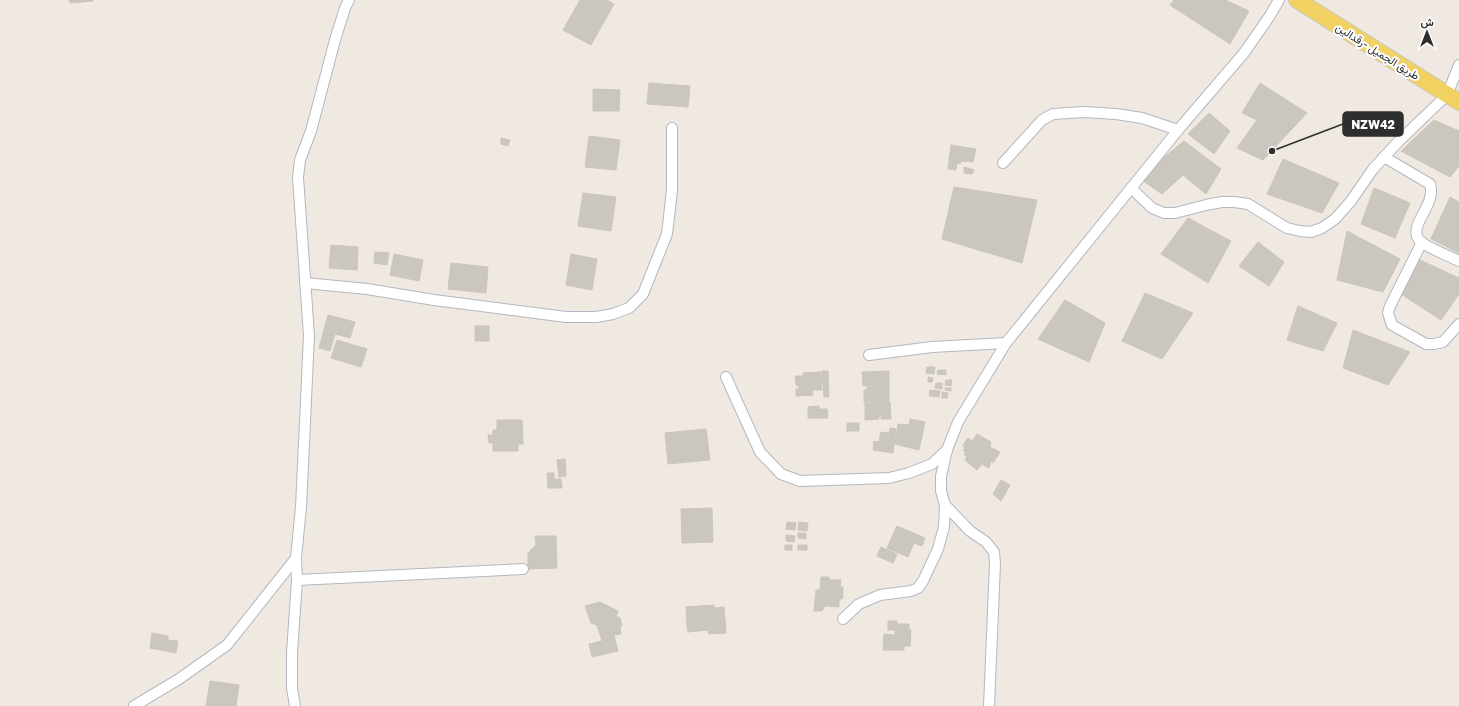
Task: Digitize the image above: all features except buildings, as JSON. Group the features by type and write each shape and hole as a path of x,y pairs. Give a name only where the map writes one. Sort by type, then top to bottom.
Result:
{"main road":[{"name":"طريق الجميل -رقدالين","path":"1297,0 1453,98"}],"street":[{"path":"295,706 292,688 292,653 309,336 298,177 300,160 311,131 335,40 349,0"},
{"path":"843,618 859,604 880,595 911,591 918,588 923,581 938,549 944,527 945,505 941,492 941,476 947,450 958,422 1006,343 1178,130 1244,53 1279,0"},
{"path":"1131,188 1152,208 1164,213 1175,213 1222,202 1234,202 1248,204 1287,228 1300,232 1311,232 1322,228 1335,219 1351,202 1373,169 1384,157 1453,98 1459,65"},
{"path":"1004,162 1042,120 1053,114 1084,112 1116,114 1142,118 1178,130"},
{"path":"305,283 367,289 434,300 566,317 596,317 614,314 629,308 643,294 667,234 672,190 672,128"},
{"path":"1384,157 1430,184 1432,190 1431,198 1416,229 1416,236 1422,242 1459,261"},
{"path":"1422,242 1390,306 1388,313 1392,325 1426,344 1434,344 1443,342 1459,324"},
{"path":"869,355 932,347 1006,343"},
{"path":"726,377 760,452 781,474 800,481 889,478 909,473 932,464 947,450"},
{"path":"945,505 970,531 986,542 994,552 995,564 989,706"},
{"path":"134,706 179,678 227,645 296,558"},
{"path":"296,580 523,569"}],"place":[{"name":"NZW42","path":"1272,151"}]}
